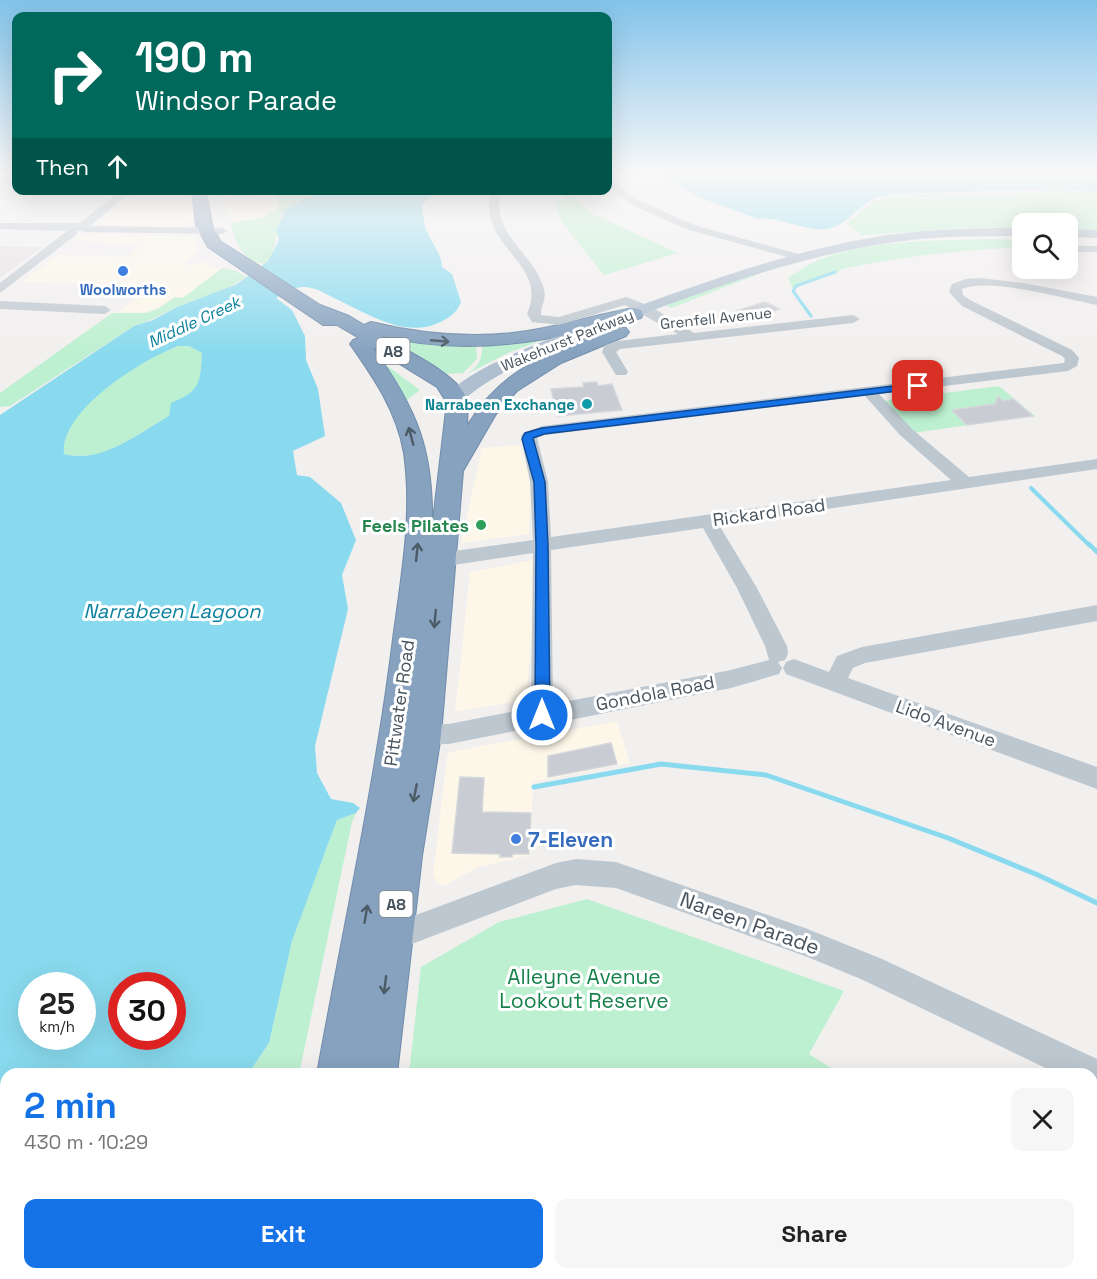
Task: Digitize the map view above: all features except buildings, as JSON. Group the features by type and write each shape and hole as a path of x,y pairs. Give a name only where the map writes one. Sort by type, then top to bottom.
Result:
{"highway":[{"name":"Pittwater Road","path":"217,236 237,260 316,309 360,344 436,392 455,397"},
{"name":"Pittwater Road","path":"316,309 342,320 440,381 451,389 457,410 440,560 410,735 341,1068"},
{"path":"342,320 420,339 480,342 544,334 646,314"},
{"path":"450,476 482,418 498,396 512,384 542,366 619,332"},
{"name":"Pittwater Road","path":"360,344 393,390 409,428 419,476 421,513 405,673 410,735 391,938 375,1068"},
{"path":"421,513 430,489 434,436 439,422 455,397"}],"main road":[{"name":"Wakehurst Parkway","path":"455,397 491,371 512,360 802,258 839,248 902,237 982,234"},
{"name":"Wakehurst Parkway","path":"455,397 477,392 554,351 619,332 646,314"}],"street":[{"path":"0,289 71,234"},
{"path":"171,234 217,236"},
{"path":"501,234 532,277 539,292 535,317 547,321 560,321 621,301 631,302 646,314 690,336"},
{"path":"714,234 802,258"},
{"path":"1078,249 1097,249"},
{"path":"542,715 542,545 539,482 527,439 529,436 542,431 870,393 1068,367 1072,363 1072,358 1058,348 958,298 955,292 960,284 979,280 1097,301"},
{"path":"0,305 105,310"},
{"name":"Grenfell Avenue","path":"621,372 609,352 610,348 690,336 853,319"},
{"path":"870,393 906,432 965,483"},
{"name":"Rickard Road","path":"440,560 1097,464"},
{"path":"708,521 747,588 776,646 781,664"},
{"path":"835,682 845,662 862,655 1097,613"},
{"name":"Gondola Road","path":"410,735 449,734 731,679 781,664"},
{"name":"Lido Avenue","path":"781,664 1097,778"},
{"name":"Nareen Parade","path":"391,938 556,876 576,872 616,875 840,956 1080,1068"}],"shaded area":[{"path":"84,234 196,237 198,250 184,265 206,262 215,268 222,268 183,298 175,297 159,308 140,313 116,313 153,286 23,282 58,254 129,257 143,244 74,241"},
{"path":"0,246 42,247 0,278"},
{"path":"520,445 532,482 529,534 461,543 482,448"},
{"path":"539,559 526,700 455,712 470,572"},
{"path":"617,721 630,763 533,782 531,855 479,867 443,886 436,882 433,874 447,757 450,752"}],"green space":[{"path":"234,234 277,234 273,252 264,264 250,259 238,244"},
{"path":"571,234 636,234 678,253 604,275"},
{"path":"1012,240 1012,248 932,254 865,264 842,269 837,273 797,287 794,291 788,278 816,261 837,254 880,245 924,241"},
{"path":"222,268 236,271 246,277 221,290 134,326 10,406 0,407 0,393 112,313 146,313 159,308 175,297 183,298"},
{"path":"756,273 759,274 671,308 666,305"},
{"path":"562,333 510,352 467,374 479,362 482,346"},
{"path":"384,336 476,345 477,359 463,373 447,374"},
{"path":"178,346 189,346 202,353 201,371 194,390 172,403 169,416 132,439 105,451 92,455 64,454 66,437 75,420 89,404 125,374"},
{"path":"382,362 420,390 406,401"},
{"path":"999,386 1035,416 912,433 883,401"},
{"path":"356,813 352,822 300,1068 252,1068 269,1043 292,941 337,820"},
{"name":"Alleyne Avenue Lookout Reserve","path":"587,899 844,991 809,1054 831,1068 410,1068 421,967 499,922"}],"water":[{"name":"Narrabeen Lagoon","path":"277,234 428,234 442,267 452,274 461,302 454,313 442,321 425,327 411,328 370,316 310,287 295,288 276,298 292,310 305,336 306,360 318,389 325,436 293,451 297,475 310,477 341,503 356,540 342,575 348,609 315,746 317,773 331,799 353,803 360,808 356,813 337,820 292,941 269,1043 252,1068 0,1068 0,415 134,326 237,284 268,261 279,240","holes":["178,346 189,346 202,353 201,371 197,384 188,394 171,403 169,416 132,439 105,451 92,455 64,454 66,437 75,421 89,404 125,375"]}],"waterway":[{"path":"811,316 793,291 796,286 835,272"},
{"path":"1031,488 1090,546"},
{"path":"1089,544 1097,552"},
{"path":"534,787 661,764 766,775 948,838 1038,875 1097,903"}],"place":[{"name":"Woolworths","path":"123,271"},
{"name":"Narrabeen Exchange","path":"587,404"},
{"name":"Feels Pilates","path":"481,525"},
{"name":"7-Eleven","path":"516,839"}],"route":[{"path":"542,715 542,545 539,482 527,439 531,434 918,386"}],"water label":[{"name":"Middle Creek","path":"194,322"}]}
